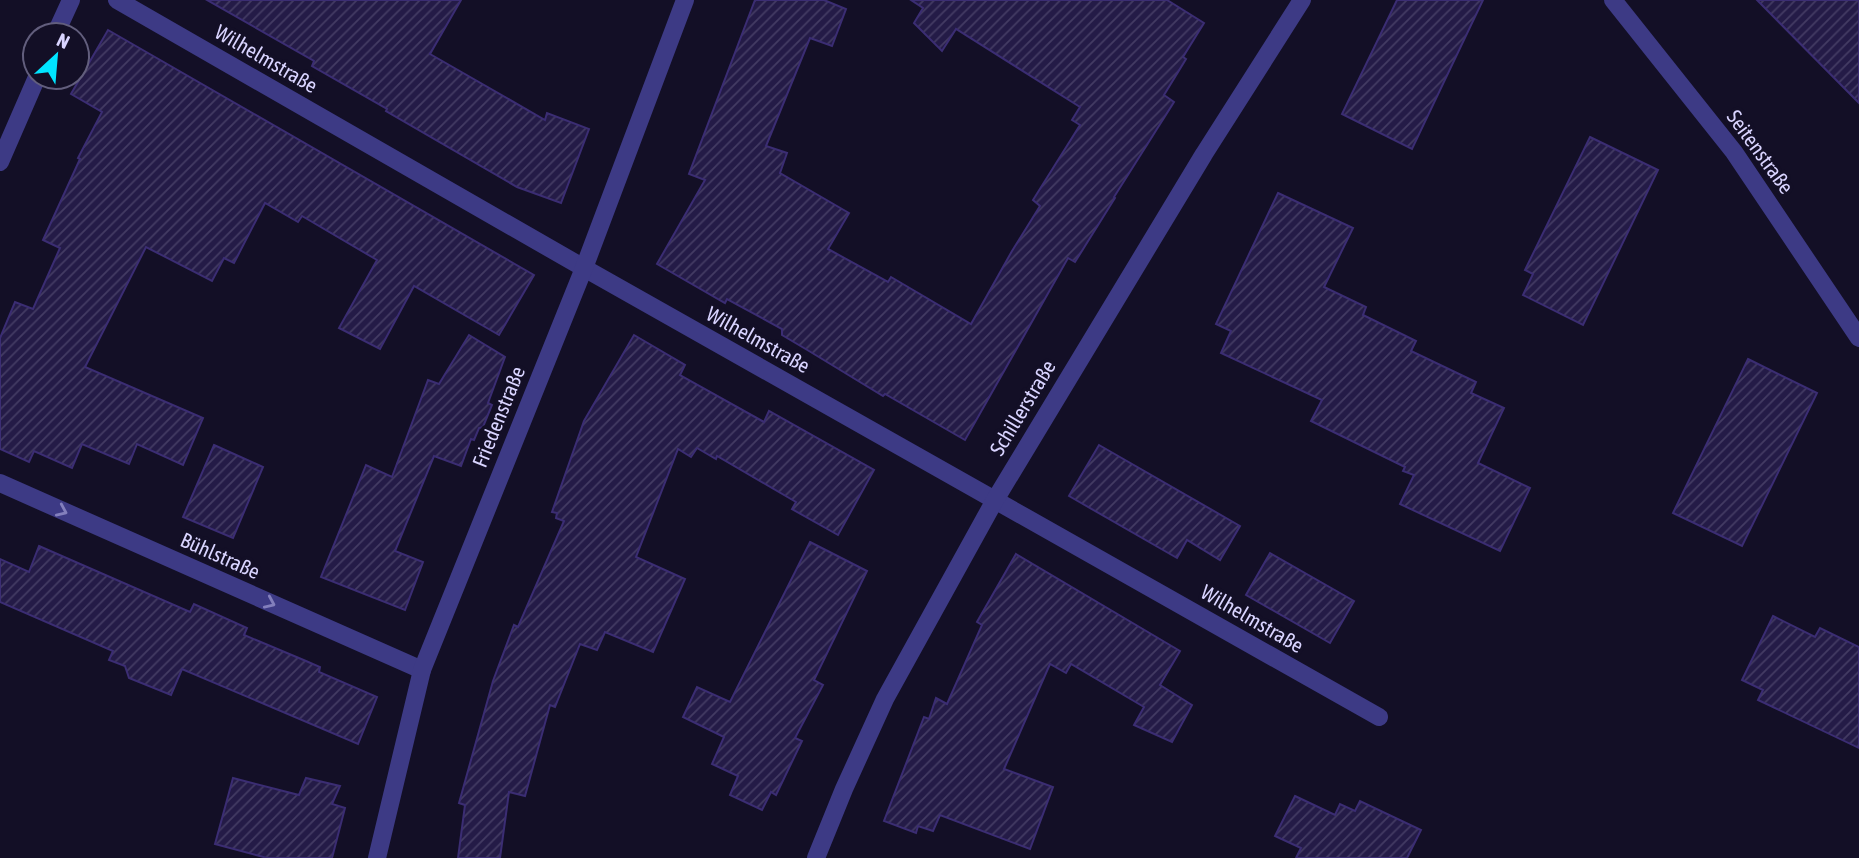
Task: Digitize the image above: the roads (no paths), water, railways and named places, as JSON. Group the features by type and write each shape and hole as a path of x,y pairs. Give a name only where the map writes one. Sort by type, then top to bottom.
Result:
{"street":[{"path":"61,21 71,0"},
{"name":"Wilhelmstraße","path":"117,0 584,268 1379,717"},
{"name":"Friedenstraße","path":"377,858 422,670 584,268 685,0"},
{"name":"Schillerstraße","path":"816,858 885,699 995,500 1203,154 1302,0"},
{"name":"Seitenstraße","path":"1613,0 1734,152 1859,338"},
{"path":"0,162 31,91"},
{"name":"Bühlstraße","path":"0,483 422,670"}]}
